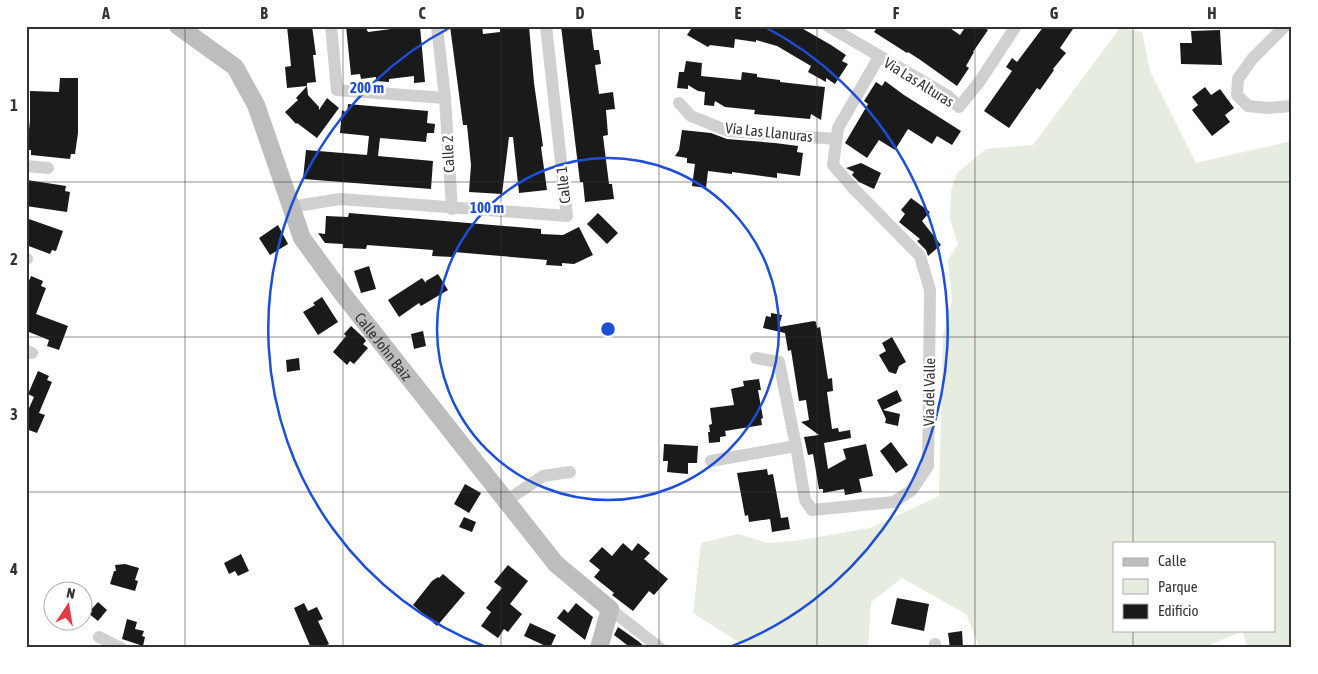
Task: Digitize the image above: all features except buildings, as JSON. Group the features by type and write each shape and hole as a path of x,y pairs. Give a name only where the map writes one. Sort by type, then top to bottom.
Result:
{"street":[{"name":"Calle John Baiz","path":"178,26 235,66 256,105 302,238 342,293 556,564 610,609"},
{"path":"331,26 337,90 445,98"},
{"name":"Calle 2","path":"437,26 445,98 452,209"},
{"name":"Calle 1","path":"290,207 340,199 452,209 567,216 546,26"},
{"name":"Via Las Alturas","path":"828,26 948,96 959,107 980,81 1016,26"},
{"path":"1285,26 1252,59 1238,79 1237,95 1248,106 1267,108 1292,106"},
{"name":"Vía del Valle","path":"756,358 778,362 796,446 805,500 812,510 894,502 912,490 928,466 930,290 920,256 833,165 838,128 879,57"},
{"name":"Vía Las Llanuras","path":"679,103 691,116 728,131 836,139"},
{"path":"26,166 48,168"},
{"path":"711,461 796,446"},
{"path":"506,501 543,476 570,472"},
{"path":"598,648 610,609 660,648"},
{"path":"99,637 122,648"}],"green space":[{"path":"1120,28 1142,32 1150,71 1196,163 1292,141 1292,648 1247,648 1243,632 1276,632 1276,542 1113,542 1113,632 1241,632 1202,648 980,648 966,614 902,578 871,602 868,648 748,648 693,613 701,543 738,534 768,543 794,541 870,528 939,496 943,335 952,301 948,260 958,244 950,219 951,191 957,173 986,149 1033,145"}]}
